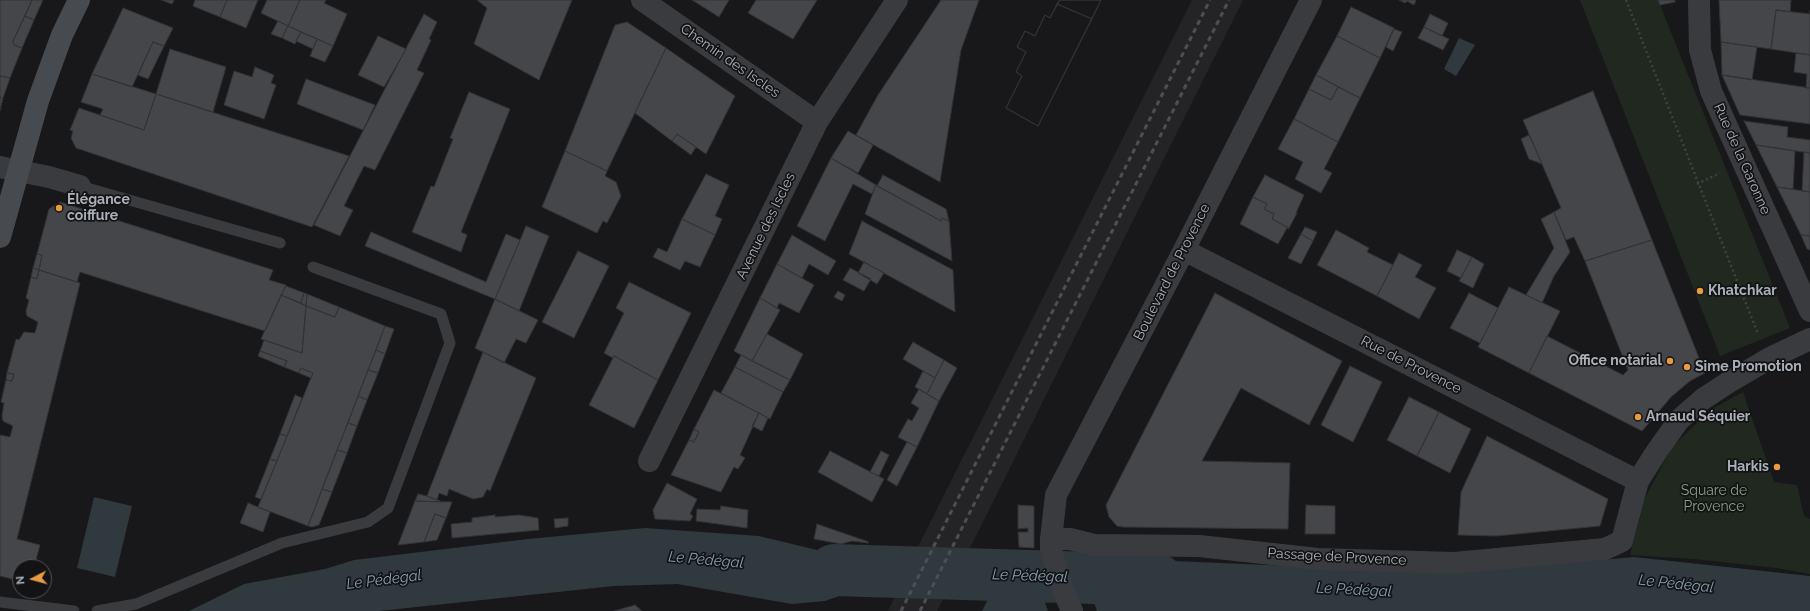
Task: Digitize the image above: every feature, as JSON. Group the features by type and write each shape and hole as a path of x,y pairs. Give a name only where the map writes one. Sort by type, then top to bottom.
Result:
{"main road":[{"path":"0,237 9,169 44,86 62,35 79,0"}],"street":[{"name":"Chemin des Iscles","path":"642,0 817,122"},
{"name":"Avenue des Iscles","path":"649,461 817,122 897,0"},
{"name":"Boulevard de Provence","path":"1051,544 1056,496 1184,250 1311,0"},
{"name":"Rue de la Garonne","path":"1699,0 1700,50 1711,91 1745,163 1810,311"},
{"path":"9,169 49,177 80,186"},
{"name":"Rue de Provence","path":"1184,250 1638,481"},
{"path":"1638,481 1679,420 1703,399 1770,358 1810,339"},
{"name":"Passage de Provence","path":"1051,544 1070,540 1094,545 1199,546 1318,558 1454,563 1605,549 1622,541 1638,481"},
{"path":"1051,544 1062,587 1072,611"}],"lane":[{"path":"80,186 280,243"},
{"path":"97,611 136,604 282,543 368,522 388,508 450,343 441,314 313,267"},
{"path":"0,602 74,611"}],"path":[{"path":"1626,0 1700,191 1760,340 1770,358"}],"shaded area":[{"path":"1192,0 1243,0 965,558 915,553"},
{"path":"898,591 946,593 937,611 888,611"}],"green space":[{"path":"1580,0 1658,0 1790,328 1720,356"},
{"name":"Square de Provence","path":"1743,392 1774,482 1797,485 1804,516 1810,519 1810,574 1776,568 1694,559 1630,555 1645,498 1672,447 1710,410"}],"water":[{"path":"1459,38 1475,45 1456,76 1444,69"},
{"path":"94,497 132,506 115,577 77,568"},
{"path":"645,528 759,536 846,557 915,553 898,591 863,588 825,601 792,604 677,584 614,586 379,611 189,611 244,584 325,569 354,560 528,539"},
{"path":"1029,557 1048,611 982,611 991,593 946,593 965,558"},
{"path":"1078,557 1457,573 1634,557 1810,576 1810,611 1097,611"}],"building":[{"path":"0,0 32,0 13,41 14,45 22,48 10,78 0,76"},
{"path":"32,0 43,0 34,20 25,16"},
{"path":"161,0 174,0 172,4"},
{"path":"195,0 227,0 220,17 193,6"},
{"path":"227,0 258,0 246,28 220,17"},
{"path":"267,0 300,0 288,26 261,13"},
{"path":"300,0 326,0 324,3 347,14 333,46 288,26"},
{"path":"477,0 572,0 539,80 474,44 487,8"},
{"path":"692,0 729,0 719,17"},
{"path":"756,0 817,0 793,39 748,13"},
{"path":"941,0 979,0 961,50 940,182 856,135 878,95"},
{"path":"1060,0 1101,0 1038,126 1006,108 1022,76 1016,72 1026,52 1017,47 1025,31 1035,36 1045,15 1050,18"},
{"path":"1060,0 1101,0 1092,19 1057,4"},
{"path":"1399,0 1416,0 1414,5 1407,1 1405,3"},
{"path":"1658,0 1675,0 1675,2 1660,5"},
{"path":"1719,0 1791,0 1790,12 1776,10 1771,49 1721,42"},
{"path":"1057,4 1092,19 1038,126 1006,108 1022,76 1016,72 1026,52 1017,47 1025,31 1035,36 1045,15 1050,18"},
{"path":"1351,7 1394,28 1380,58 1337,36"},
{"path":"123,8 173,28 164,46 153,42 132,87 92,74"},
{"path":"1776,10 1810,14 1810,55 1771,49"},
{"path":"424,14 437,22 429,39 431,40 417,70 424,73 375,170 364,166 344,206 353,210 340,236 314,225"},
{"path":"1430,14 1448,23 1442,36 1424,27"},
{"path":"25,16 34,20 22,48 14,45 13,41"},
{"path":"278,21 288,26 282,38 271,34"},
{"path":"627,22 666,48 607,171 565,151 615,25"},
{"path":"288,26 301,32 295,44 282,38"},
{"path":"1424,27 1449,39 1443,50 1418,38"},
{"path":"1394,29 1402,32 1393,51 1386,47"},
{"path":"301,32 317,39 313,49 296,41"},
{"path":"378,36 406,49 384,87 358,75"},
{"path":"1337,36 1380,58 1360,98 1316,75"},
{"path":"317,39 333,46 325,62 310,56"},
{"path":"153,42 164,46 148,79 138,75"},
{"path":"1721,42 1757,47 1752,80 1722,75"},
{"path":"666,48 735,96 706,154 677,134 672,141 635,113"},
{"path":"170,49 226,67 213,112 156,94"},
{"path":"1796,53 1810,55 1810,88 1806,88 1807,74 1794,72"},
{"path":"255,67 274,75 271,83 276,85 264,119 224,105 234,71 252,77"},
{"path":"92,74 156,94 144,130 100,115 103,109 81,102"},
{"path":"1316,75 1338,87 1331,100 1309,89"},
{"path":"1722,75 1810,88 1810,124 1740,115"},
{"path":"0,76 10,78 3,98 0,97"},
{"path":"306,79 375,105 363,130 297,104"},
{"path":"1338,87 1360,98 1338,142 1294,119 1309,89 1331,100"},
{"path":"1593,91 1652,240 1585,261 1574,237 1566,240 1554,212 1561,208 1523,120"},
{"path":"469,92 510,109 461,232 467,235 461,252 412,232 431,186 434,187 453,139 450,138"},
{"path":"156,94 349,156 312,227 76,148 71,138 73,131 70,130 79,108 144,130"},
{"path":"0,97 3,98 0,111"},
{"path":"1294,119 1338,142 1324,169 1332,173 1321,193 1295,179 1303,162 1278,149"},
{"path":"1744,121 1788,127 1787,137 1810,140 1810,153 1756,145"},
{"path":"848,131 873,145 858,173 831,158"},
{"path":"677,134 696,147 691,155 672,141"},
{"path":"1529,135 1542,164 1529,159 1521,139"},
{"path":"1756,145 1795,151 1793,189 1777,187"},
{"path":"565,151 607,171 605,176 616,182 621,196 607,223 603,221 597,233 542,207"},
{"path":"1804,152 1810,153 1810,192 1802,191"},
{"path":"831,158 876,185 872,194 853,184 825,241 797,226"},
{"path":"706,174 729,185 715,216 722,219 715,235 682,219"},
{"path":"883,175 946,209 949,221 942,218 941,221 877,186"},
{"path":"1265,175 1304,195 1289,228 1272,219 1274,214 1264,209 1267,204 1253,197"},
{"path":"876,185 941,221 942,218 949,221 952,261 865,214"},
{"path":"1777,187 1810,192 1810,236 1801,235"},
{"path":"1253,197 1267,204 1264,209 1274,214 1272,219 1289,228 1287,228 1278,244 1240,224"},
{"path":"60,202 273,270 269,280 286,285 265,331 80,272 77,282 39,270 42,255 37,254 49,209"},
{"path":"1554,212 1570,252 1554,276 1542,303 1526,295 1554,248 1541,219"},
{"path":"682,219 715,235 700,267 685,261 680,270 653,257 658,248 667,252"},
{"path":"862,221 953,270 955,312 849,254"},
{"path":"526,226 549,236 519,311 495,299"},
{"path":"1305,227 1317,232 1313,241 1301,234"},
{"path":"1336,230 1369,248 1367,252 1393,265 1377,296 1317,265"},
{"path":"371,232 486,282 506,234 520,240 495,299 365,246"},
{"path":"1301,234 1313,241 1301,264 1288,258"},
{"path":"792,235 836,261 828,275 809,264 802,278 777,264"},
{"path":"1801,235 1810,236 1810,250 1807,249"},
{"path":"1652,240 1705,373 1690,381 1671,397 1642,431 1529,373 1547,336 1623,375 1628,370 1585,261"},
{"path":"1457,250 1472,257 1461,278 1447,271"},
{"path":"578,251 609,266 574,338 542,322"},
{"path":"1399,253 1422,265 1415,277 1436,288 1419,319 1377,296"},
{"path":"37,254 42,255 39,270 33,268"},
{"path":"1472,257 1484,264 1473,288 1459,281"},
{"path":"864,262 884,273 877,284 858,273"},
{"path":"777,264 814,285 799,313 779,303 777,308 760,298"},
{"path":"33,268 39,270 37,279 31,277"},
{"path":"850,268 871,279 864,291 843,280"},
{"path":"39,270 80,283 17,539 40,545 36,559 12,559 12,579 0,576 0,435 10,437 13,426 3,421 2,416 4,403 1,402 6,380 12,381 14,374 7,373 16,339 19,340 24,332 35,333 38,322 27,316 26,311 29,300 26,298 31,277 37,279"},
{"path":"629,282 691,313 658,380 614,356 613,358 604,353 624,313 616,308"},
{"path":"286,286 304,293 301,303 281,295"},
{"path":"1509,287 1560,311 1529,373 1478,347"},
{"path":"838,291 845,295 842,301 834,297"},
{"path":"304,293 307,294 306,306 301,303"},
{"path":"1215,293 1342,361 1309,425 1241,388 1202,461 1290,463 1288,529 1117,526 1109,517 1106,505"},
{"path":"1469,293 1498,308 1480,343 1450,328"},
{"path":"307,294 339,307 335,317 306,306"},
{"path":"281,295 306,306 302,353 261,339"},
{"path":"760,298 780,310 752,361 734,351"},
{"path":"495,299 538,320 526,343 516,339 504,363 475,348"},
{"path":"306,306 335,317 339,307 385,326 308,526 258,507 313,373 301,368 299,373 284,367 287,361 260,351 264,340 302,353"},
{"path":"385,326 394,329 385,354 376,350"},
{"path":"767,334 803,354 790,380 752,361"},
{"path":"913,342 944,360 935,378 903,359"},
{"path":"376,350 385,354 378,373 368,370"},
{"path":"260,351 287,361 284,367 258,356"},
{"path":"483,352 536,378 490,491 487,489 483,497 473,499 449,489 447,496 439,493 437,500 427,496"},
{"path":"741,355 790,380 783,392 735,367"},
{"path":"614,356 658,380 634,428 589,405"},
{"path":"944,360 957,368 939,401 927,394"},
{"path":"1350,366 1382,382 1353,442 1321,425"},
{"path":"735,367 783,392 770,419 721,393"},
{"path":"301,368 313,373 311,378 299,373"},
{"path":"368,370 378,373 367,400 358,396"},
{"path":"923,371 935,378 927,394 915,387"},
{"path":"7,373 14,374 12,381 6,380"},
{"path":"919,389 939,401 917,447 898,437 908,419 912,421 919,408 911,403"},
{"path":"714,390 759,413 740,455 745,458 738,469 734,467 721,492 671,475 689,440 694,442 699,432 694,429"},
{"path":"295,395 302,398 287,436 280,434"},
{"path":"358,396 367,400 357,426 348,423"},
{"path":"1409,397 1439,412 1417,456 1387,440"},
{"path":"1439,412 1471,429 1450,473 1417,456"},
{"path":"759,413 768,418 762,431 752,426"},
{"path":"348,423 357,426 347,453 337,450"},
{"path":"694,429 699,432 694,442 689,440"},
{"path":"280,434 287,436 277,461 270,459"},
{"path":"1487,436 1608,499 1600,526 1496,536 1458,535 1461,492"},
{"path":"907,442 917,447 897,486 887,480"},
{"path":"337,450 347,453 332,492 322,489"},
{"path":"830,451 884,479 872,502 818,472"},
{"path":"881,451 889,455 879,476 870,472"},
{"path":"270,459 277,461 261,499 255,497"},
{"path":"667,483 697,499 690,514 693,516 690,521 655,519 653,510"},
{"path":"322,489 332,492 319,525 312,527 308,526"},
{"path":"418,494 427,496 443,502 415,501"},
{"path":"415,501 452,502 446,518 435,514 424,542 398,545"},
{"path":"248,503 270,512 263,532 240,523"},
{"path":"1018,505 1034,506 1034,548 1019,547 1018,532 1028,532 1028,528 1018,529"},
{"path":"1306,505 1335,506 1335,534 1305,534"},
{"path":"721,506 748,510 747,528 696,521 697,509 720,510"},
{"path":"435,514 446,518 437,540 424,542"},
{"path":"495,515 495,517 519,515 538,518 539,530 452,538 451,524 472,522 472,518"},
{"path":"568,518 568,526 555,528 554,519"},
{"path":"817,524 869,542 852,541 841,544 814,539"},
{"path":"635,605 642,611 614,611"}],"waterway":[{"name":"Le Pédégal","path":"834,570 1158,580"}],"railway":[{"path":"901,611 1210,0"},
{"path":"920,611 1229,0"}],"place":[{"name":"Élégance coiffure","path":"59,208"},
{"name":"Khatchkar","path":"1700,291"},
{"name":"Office notarial","path":"1670,361"},
{"name":"Sime Promotion","path":"1687,367"},
{"name":"Arnaud Séquier","path":"1638,417"},
{"name":"Harkis","path":"1777,467"}]}
